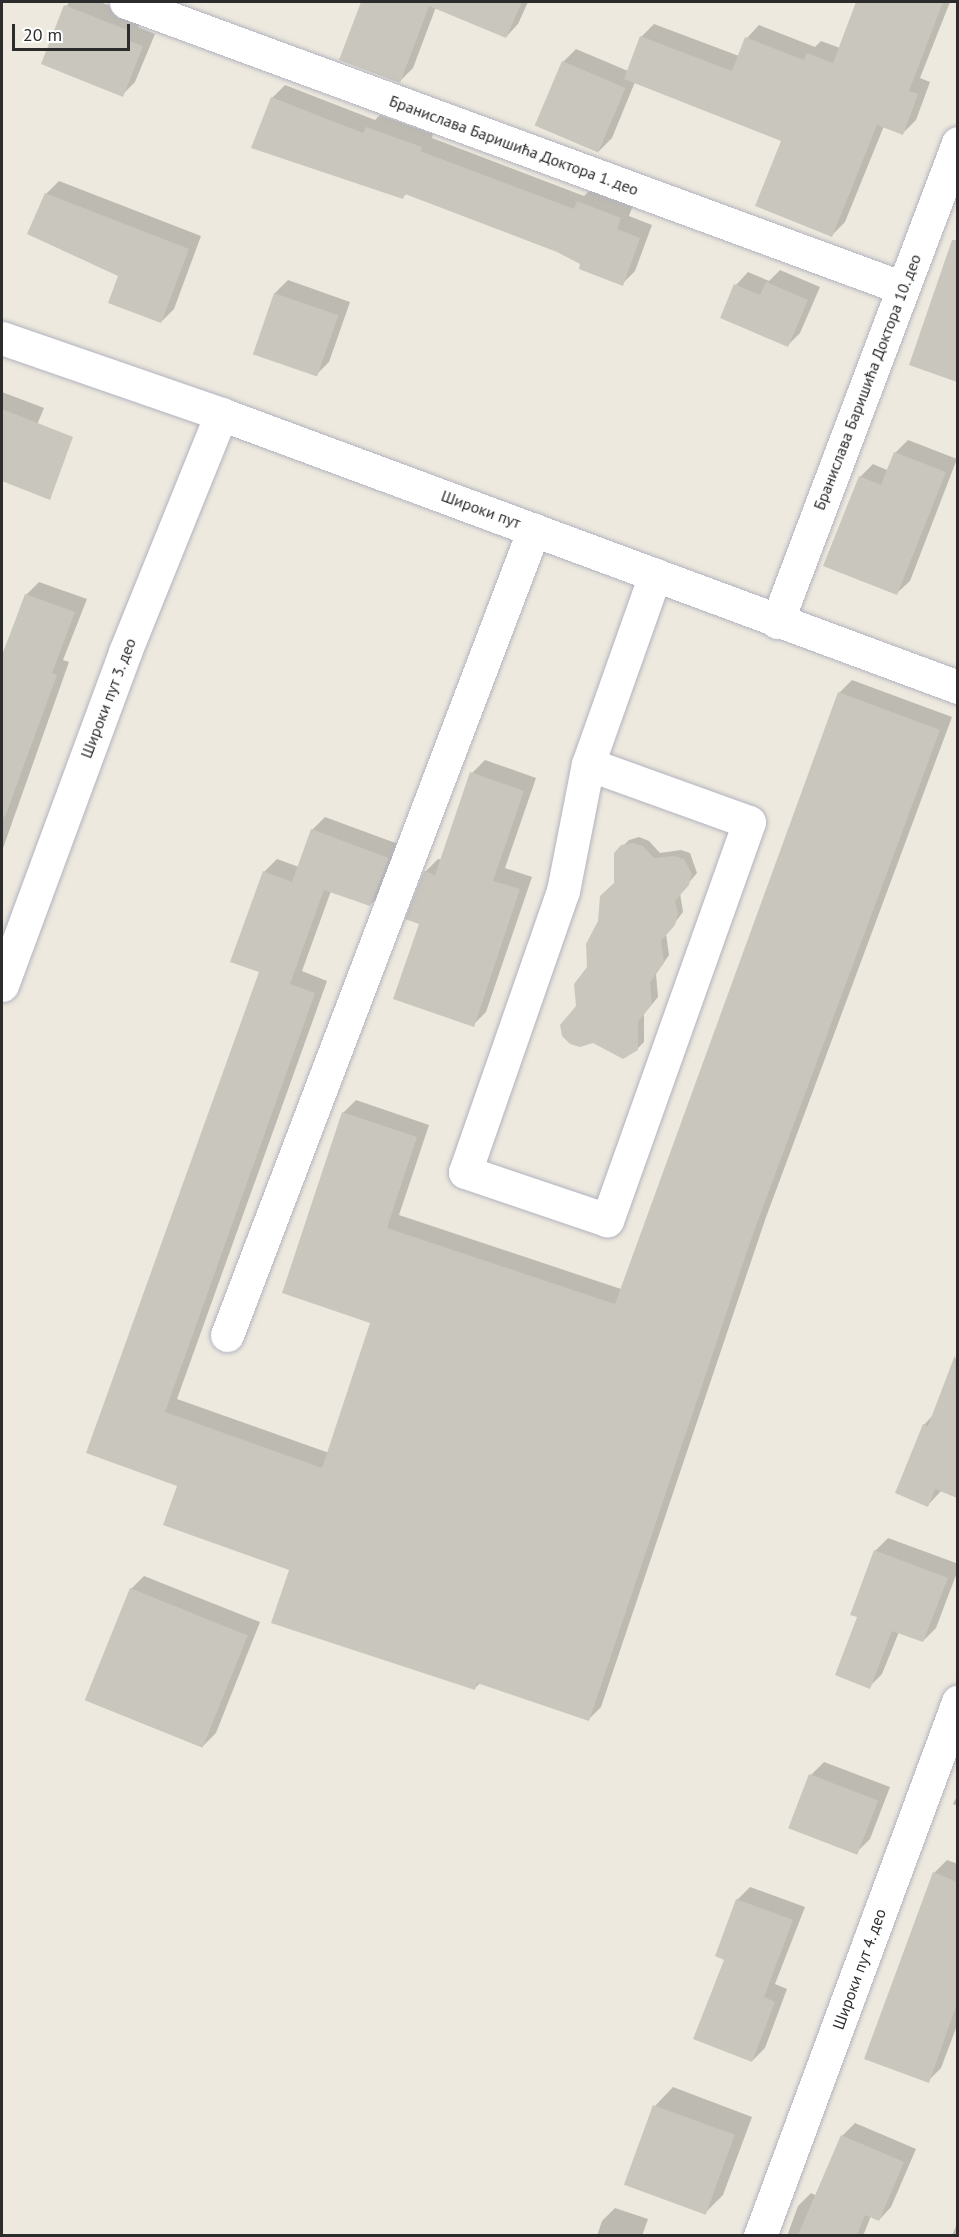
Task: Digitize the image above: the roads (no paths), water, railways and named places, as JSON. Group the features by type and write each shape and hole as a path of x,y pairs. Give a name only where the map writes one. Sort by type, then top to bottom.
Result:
{"street":[{"name":"Бранислава Баришића Доктора 1. део","path":"126,2 903,288"},
{"name":"Бранислава Баришића Доктора 10. део","path":"777,622 957,143"},
{"name":"Широки пут","path":"2,338 221,414 957,687"},
{"name":"Широки пут 3. део","path":"2,985 125,652 221,414"},
{"path":"227,1335 534,529"},
{"path":"588,764 749,822 607,1220 465,1172 563,891 588,764 655,575"},
{"name":"Широки пут 4. део","path":"760,2235 957,1702"}]}
